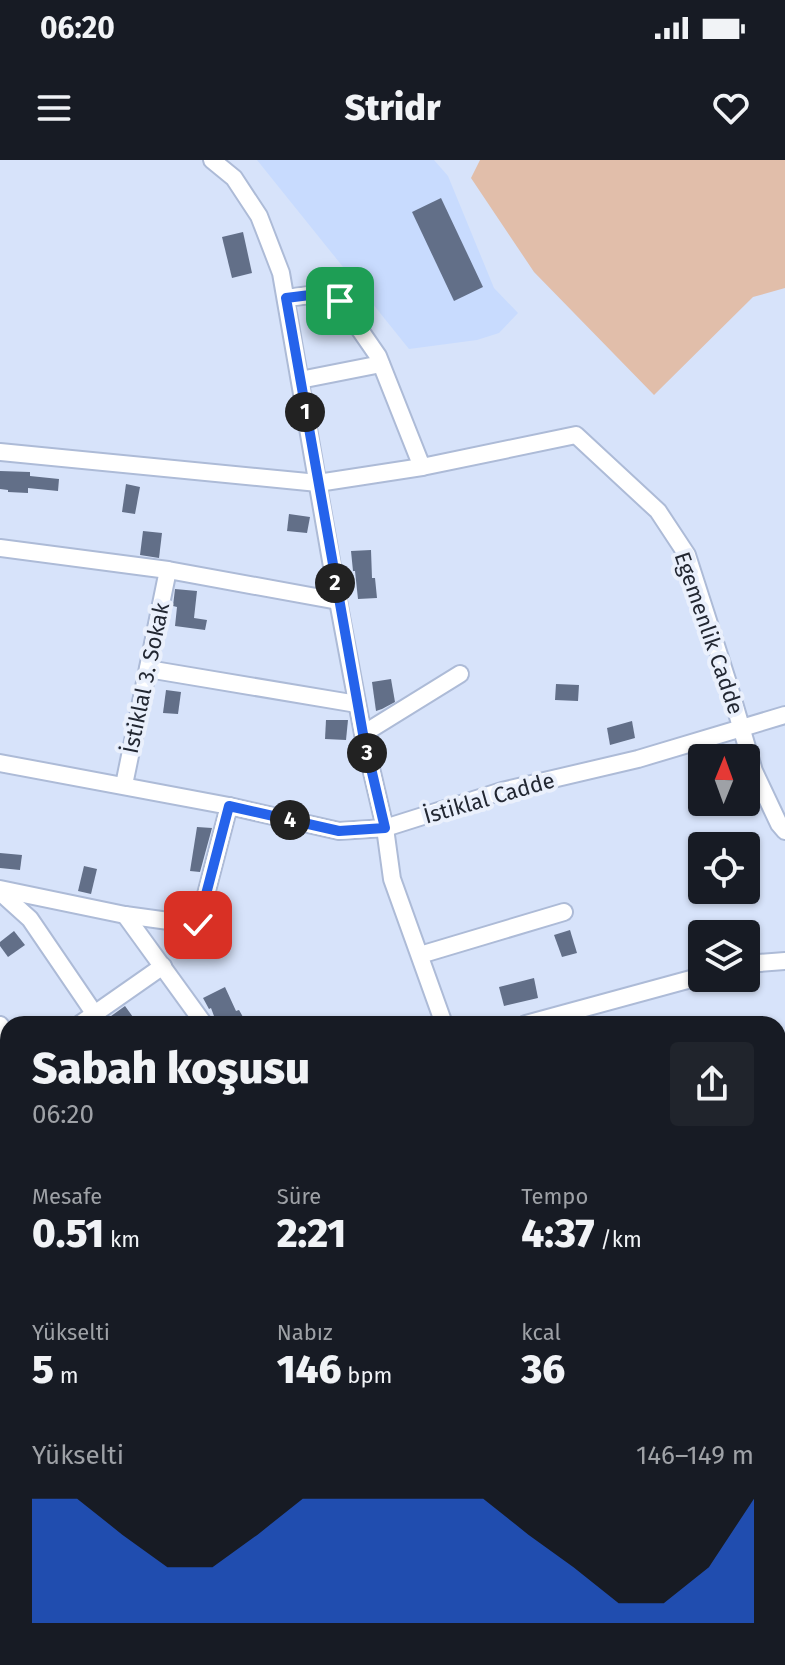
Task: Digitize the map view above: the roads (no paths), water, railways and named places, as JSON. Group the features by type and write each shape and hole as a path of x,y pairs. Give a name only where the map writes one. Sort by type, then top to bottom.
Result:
{"street":[{"path":"212,160 234,178 259,216 281,273 338,601 363,734 385,828 392,879 441,1016"},
{"path":"0,452 318,483 422,467 378,356 340,301 326,293 286,298"},
{"path":"300,380 381,364"},
{"name":"Egemenlik Cadde","path":"422,467 576,435 658,511 687,555 754,771 785,831"},
{"path":"0,548 168,570 338,601"},
{"name":"İstiklal 3. Sokak","path":"124,785 168,570"},
{"path":"148,669 357,704"},
{"path":"363,734 460,674"},
{"name":"İstiklal Cadde","path":"0,763 229,806 339,831 385,828 502,791 638,759 785,715"},
{"path":"0,890 125,915 198,925 229,806"},
{"path":"0,890 30,919 94,1013"},
{"path":"420,955 564,912"},
{"path":"125,915 198,1016"},
{"path":"760,963 785,961"},
{"path":"90,1016 163,966"},
{"path":"554,1016 688,980"}]}
